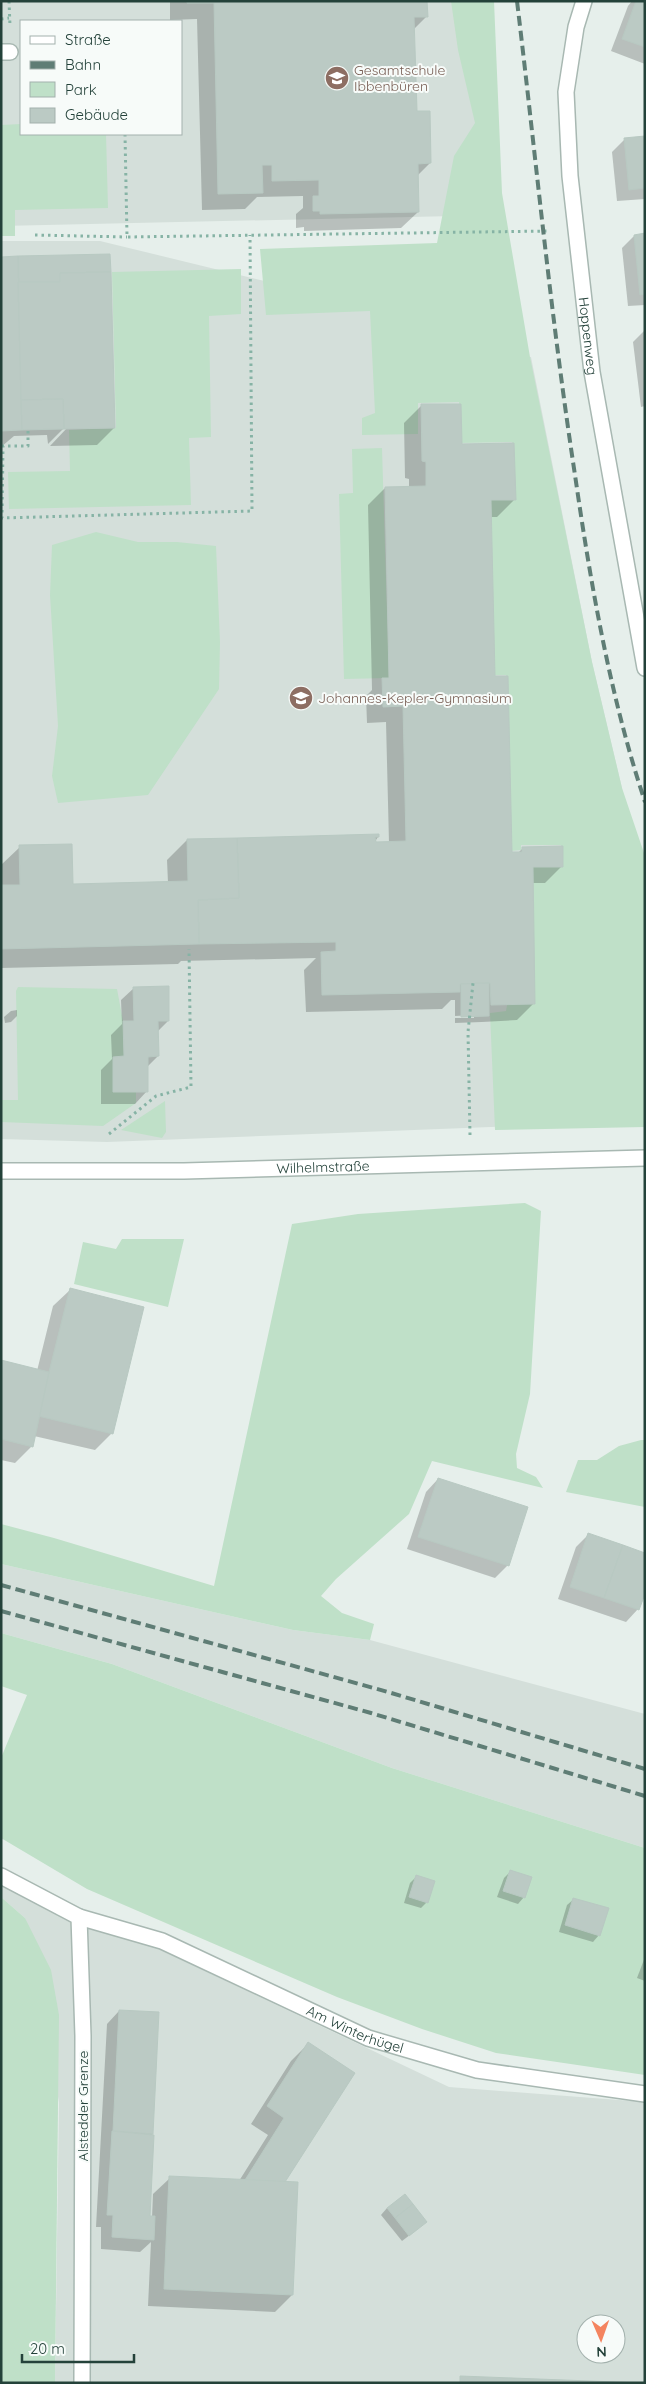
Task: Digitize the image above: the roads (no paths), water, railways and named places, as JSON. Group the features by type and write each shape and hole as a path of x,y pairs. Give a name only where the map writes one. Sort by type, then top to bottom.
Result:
{"street":[{"name":"Hoppenweg","path":"584,1 576,27 566,92 570,176 592,372 645,668"},
{"name":"Wilhelmstraße","path":"1,1172 184,1171 645,1158"},
{"path":"1,1876 79,1917"},
{"name":"Am Winterhügel","path":"79,1917 162,1941 368,2038 477,2070 645,2094"},
{"name":"Alstedder Grenze","path":"79,1917 83,2036 82,2383"}],"railway":[{"path":"517,1 558,357 588,558 612,681 645,802"},
{"path":"1,1585 388,1692 645,1769"},
{"path":"1,1611 371,1713 645,1796"}],"place":[{"name":"Gesamtschule Ibbenbüren","path":"337,78"},
{"name":"Johannes-Kepler-Gymnasium","path":"301,698"}]}
